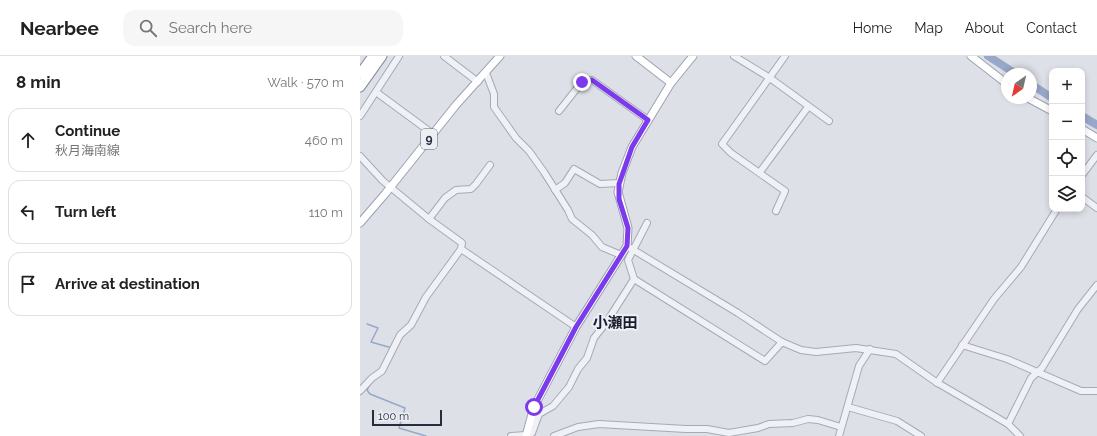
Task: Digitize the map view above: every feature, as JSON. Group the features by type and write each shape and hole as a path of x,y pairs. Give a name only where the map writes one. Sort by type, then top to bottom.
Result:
{"highway":[{"path":"360,74 373,56"},
{"path":"360,87 382,56"}],"main road":[{"name":"9","path":"360,223 456,105 500,56"},
{"path":"636,56 671,83"},
{"path":"526,436 534,407 576,327 627,246 628,228 619,199 619,184 632,147 671,83 693,56"},
{"path":"971,56 1001,79"},
{"path":"1037,103 1049,109"},
{"path":"1085,131 1097,138"}],"street":[{"path":"360,116 399,56"},
{"path":"444,56 478,82"},
{"path":"734,56 770,78 829,121"},
{"path":"776,211 785,191 731,153 722,144 785,56"},
{"path":"486,73 494,94 494,107 516,138 529,151 572,219 592,235 602,247 621,255"},
{"path":"559,111 582,82 592,80 648,120"},
{"path":"376,92 433,134"},
{"path":"760,172 808,107"},
{"path":"1085,171 1097,155"},
{"path":"360,156 390,188 462,243 461,250 426,297 411,325 400,335 382,371 372,378 360,391"},
{"path":"429,218 445,198 456,190 471,188 476,184 490,165"},
{"path":"555,190 565,183 574,169 600,184 619,184"},
{"path":"1085,199 1097,208"},
{"path":"937,383 994,299 1015,276 1055,212"},
{"path":"647,223 628,260 634,279 765,362 782,342"},
{"path":"627,246 738,313 782,342 801,350 816,352 856,348 896,354 937,383 1008,424 1020,436"},
{"path":"461,250 576,327"},
{"path":"511,436 526,436 534,430 540,414 552,406 569,387 578,369 587,358 594,338 634,279"},
{"path":"1008,424 1030,378 1042,368 1065,333 1078,309 1097,285"},
{"path":"962,345 1007,359 1081,391 1097,391"},
{"path":"839,436 859,366 870,349"},
{"path":"848,407 897,421 921,436"},
{"path":"554,436 578,427 599,424 686,429 707,428 729,433 758,428 769,424 793,423 808,419 818,420 841,427"}],"waterway":[{"path":"988,56 1007,68"},
{"path":"1037,88 1049,96"},
{"path":"1085,118 1097,125"},
{"path":"367,324 378,328 371,342 392,348"},
{"path":"383,373 396,349"},
{"path":"371,383 367,390 370,394 405,408 399,428 426,436"}],"district":[{"name":"小瀬田","path":"615,323"}],"route":[{"path":"534,407 576,327 600,292 627,246 628,228 619,199 619,184 632,147 648,120 592,80 585,80 582,82"}]}
